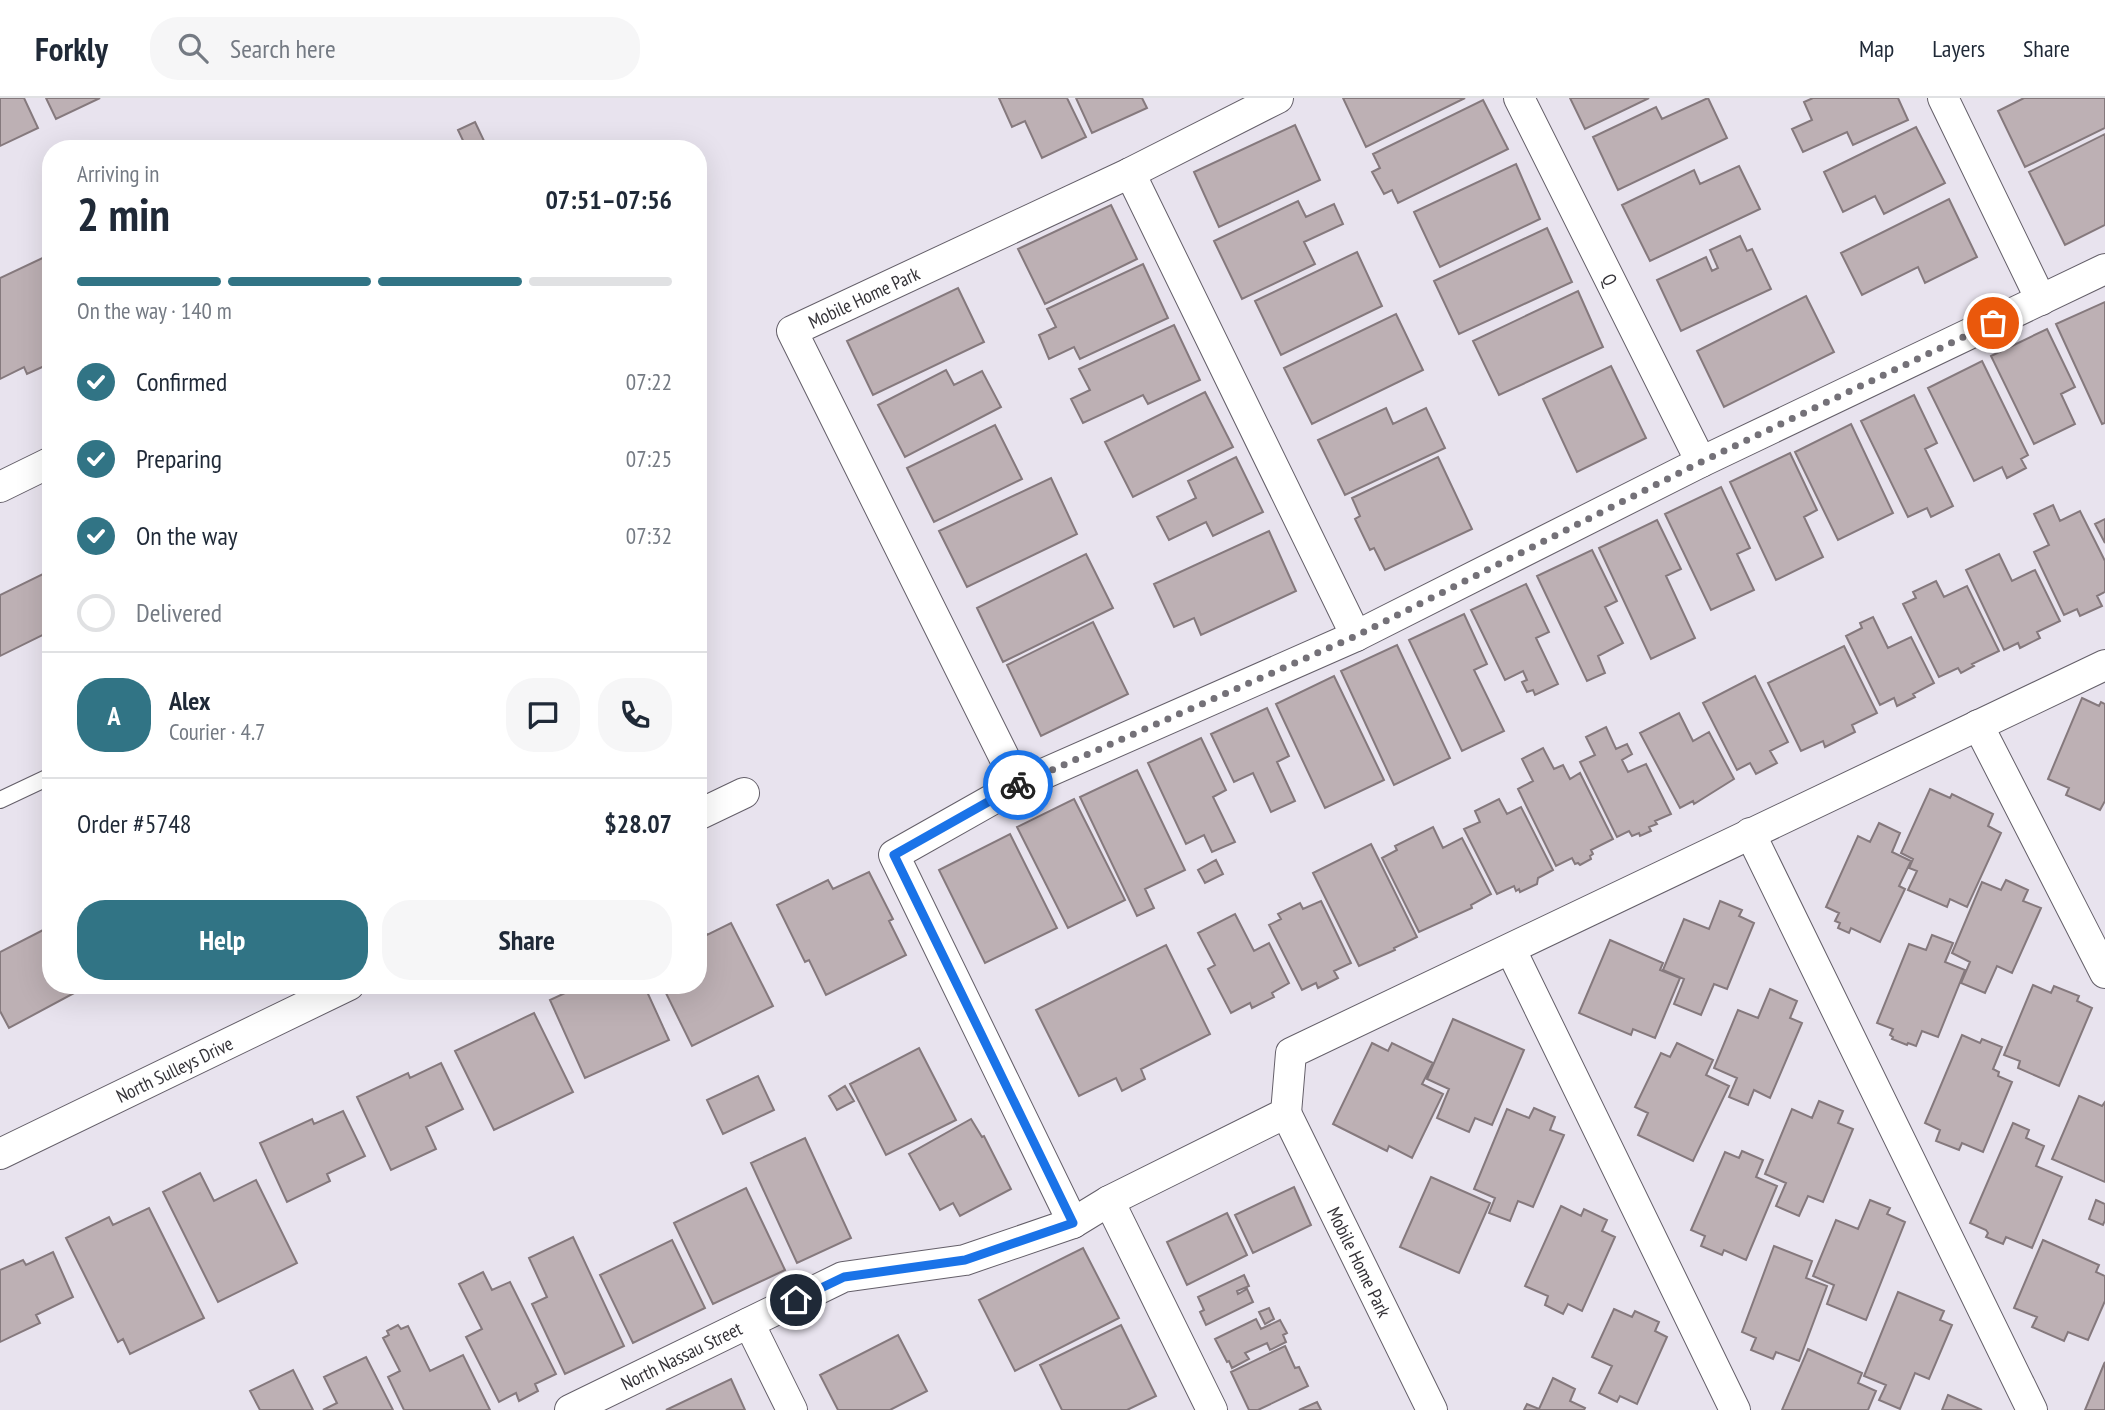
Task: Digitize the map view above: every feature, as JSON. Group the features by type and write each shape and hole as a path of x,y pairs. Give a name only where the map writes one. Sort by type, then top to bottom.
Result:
{"street":[{"name":"Mobile Home Park","path":"1018,785 792,331 1130,173 1278,98"},
{"name":"Q","path":"1519,98 1701,462"},
{"path":"1942,98 2041,300"},
{"path":"1130,173 1356,636"},
{"path":"1073,1223 894,855 1018,785 1356,636 1701,462 2105,269"},
{"path":"0,487 42,466"},
{"path":"1286,1114 1291,1054 2105,665"},
{"path":"1978,725 2105,973"},
{"path":"707,811 744,793"},
{"path":"1750,833 2032,1410"},
{"path":"1511,950 1735,1410"},
{"name":"North Sulleys Drive","path":"0,1154 330,994"},
{"name":"Mobile Home Park","path":"1286,1114 1432,1410"},
{"name":"North Nassau Street","path":"570,1410 844,1277 965,1260 1073,1223 1109,1200 1286,1114"},
{"path":"1109,1200 1212,1410"},
{"path":"749,1323 792,1410"}],"lane":[{"path":"0,800 42,780"}],"building":[{"path":"0,98 24,98 38,128 0,146"},
{"path":"46,98 100,98 56,119"},
{"path":"999,98 1067,98 1086,137 1042,158 1025,121 1012,127"},
{"path":"1076,98 1142,98 1147,108 1092,133"},
{"path":"1343,98 1465,98 1366,147"},
{"path":"1570,98 1649,98 1585,129"},
{"path":"1708,98 1727,138 1618,190 1593,137 1656,107 1662,119"},
{"path":"1813,98 1898,98 1908,120 1853,145 1847,132 1803,152 1792,129 1812,120 1804,102"},
{"path":"2024,98 2105,98 2105,128 2025,167 1998,111"},
{"path":"1483,100 1508,149 1398,203 1392,190 1384,194 1372,172 1380,168 1373,154"},
{"path":"475,122 484,140 463,140 458,130"},
{"path":"1295,125 1320,180 1219,227 1194,172"},
{"path":"1916,127 1945,183 1884,214 1875,196 1843,212 1824,172"},
{"path":"2105,134 2105,225 2065,245 2029,172"},
{"path":"1516,164 1540,219 1440,267 1414,212"},
{"path":"1739,166 1760,209 1650,261 1622,205 1694,170 1700,184"},
{"path":"1949,199 1977,257 1925,283 1918,267 1862,295 1841,253"},
{"path":"1298,201 1306,217 1334,204 1343,224 1304,242 1315,264 1242,299 1214,241"},
{"path":"1111,205 1137,259 1045,304 1018,249"},
{"path":"1547,228 1572,282 1459,334 1434,281"},
{"path":"1740,236 1747,251 1752,249 1771,289 1681,331 1657,280 1706,257 1712,271 1718,268 1710,250"},
{"path":"1357,252 1382,306 1281,355 1255,301"},
{"path":"42,258 42,367 27,374 24,367 0,379 0,278"},
{"path":"1143,264 1168,318 1080,359 1074,347 1049,359 1039,335 1056,327 1047,309"},
{"path":"958,288 984,342 873,395 847,341"},
{"path":"1578,291 1603,347 1499,395 1473,341"},
{"path":"1806,296 1834,352 1724,407 1697,351"},
{"path":"2105,302 2105,423 2102,424 2056,324"},
{"path":"1396,314 1423,370 1312,424 1284,368"},
{"path":"1174,325 1200,380 1148,404 1143,395 1083,423 1071,399 1090,390 1079,369"},
{"path":"2047,329 2075,387 2061,394 2075,424 2034,444 1991,356"},
{"path":"1982,361 2028,455 2021,459 2026,468 2007,478 2002,467 1974,481 1928,388"},
{"path":"1611,366 1646,438 1577,472 1543,399"},
{"path":"946,370 954,385 982,371 1001,407 905,457 878,405"},
{"path":"1205,392 1233,447 1133,497 1105,442"},
{"path":"1914,395 1937,443 1925,449 1953,506 1931,517 1927,508 1908,517 1861,421"},
{"path":"1386,408 1393,424 1426,408 1445,448 1345,495 1318,440"},
{"path":"1851,424 1893,513 1838,540 1795,452"},
{"path":"995,425 1022,479 934,522 907,468"},
{"path":"1790,453 1817,510 1804,517 1823,557 1776,580 1730,482"},
{"path":"1236,457 1263,512 1213,536 1206,522 1169,540 1157,517 1196,498 1188,481"},
{"path":"1438,457 1472,529 1385,570 1374,548 1370,550 1355,519 1360,516 1352,498"},
{"path":"1051,478 1077,534 967,587 939,531"},
{"path":"1721,487 1750,548 1737,554 1754,590 1711,610 1665,514"},
{"path":"2053,505 2060,521 2080,511 2105,561 2105,592 2097,596 2102,606 2080,616 2077,609 2064,615 2034,552 2049,545 2034,514"},
{"path":"2105,519 2105,543 2095,524"},
{"path":"1657,520 1681,569 1666,576 1695,638 1651,659 1599,548"},
{"path":"1269,531 1296,591 1201,635 1194,618 1174,627 1154,584"},
{"path":"1592,550 1617,601 1605,607 1623,643 1598,656 1605,673 1587,681 1537,576"},
{"path":"1086,554 1113,608 1003,662 977,608"},
{"path":"1999,554 2012,581 2035,570 2060,621 2037,632 2040,638 2020,648 2018,643 2004,650 1966,570"},
{"path":"42,574 42,635 0,656 0,595"},
{"path":"1936,581 1944,597 1967,586 1999,651 1972,664 1974,666 1961,673 1958,668 1939,677 1903,604 1916,598 1913,592"},
{"path":"1526,584 1549,632 1536,638 1558,684 1535,695 1533,690 1527,692 1522,682 1527,680 1523,671 1505,680 1471,610"},
{"path":"1464,614 1487,664 1474,670 1504,731 1462,751 1409,640"},
{"path":"1873,617 1888,648 1911,637 1934,683 1897,706 1894,698 1880,705 1846,636 1862,628 1860,623"},
{"path":"1093,622 1128,694 1041,736 1007,665"},
{"path":"1397,645 1450,758 1394,785 1341,671"},
{"path":"1844,646 1877,713 1852,725 1855,732 1825,747 1823,741 1801,751 1768,683"},
{"path":"1334,676 1384,780 1325,808 1276,704"},
{"path":"1755,676 1788,742 1770,751 1777,763 1756,774 1750,763 1737,770 1703,703"},
{"path":"2082,698 2099,706 2101,702 2105,704 2105,801 2100,810 2066,795 2069,788 2048,779"},
{"path":"1267,708 1289,756 1277,762 1295,801 1271,812 1253,773 1234,782 1211,734"},
{"path":"1679,713 1693,741 1709,732 1734,779 1694,804 1693,801 1680,808 1640,733"},
{"path":"1606,727 1616,749 1627,744 1632,754 1622,760 1628,772 1646,764 1671,814 1655,821 1657,824 1649,827 1651,831 1640,836 1639,833 1632,836 1629,831 1617,837 1580,762 1595,755 1586,737"},
{"path":"1201,738 1226,790 1213,797 1235,842 1212,852 1204,835 1186,844 1148,763"},
{"path":"1543,748 1554,769 1563,765 1570,779 1580,773 1613,839 1591,850 1591,859 1580,865 1575,864 1572,858 1556,866 1518,789 1533,781 1522,759"},
{"path":"1137,770 1185,870 1145,889 1154,908 1137,916 1080,797"},
{"path":"1930,789 1950,798 1952,794 1993,814 1988,826 2001,833 1967,907 1950,899 1947,907 1908,890 1917,871 1909,868 1913,859 1901,853"},
{"path":"1074,799 1125,900 1068,928 1017,827"},
{"path":"1499,799 1507,814 1521,807 1553,870 1538,878 1537,884 1520,892 1519,889 1516,891 1514,886 1497,894 1464,829 1480,822 1475,811"},
{"path":"1879,823 1900,833 1892,852 1911,861 1899,886 1905,889 1880,942 1851,928 1849,933 1838,928 1840,923 1835,921 1839,913 1826,907 1858,836 1870,842"},
{"path":"1433,827 1443,848 1462,838 1491,894 1471,905 1472,908 1419,932 1382,858 1397,850 1395,846"},
{"path":"1010,834 1057,928 985,963 939,870"},
{"path":"1371,844 1417,937 1359,966 1313,873"},
{"path":"1216,860 1223,874 1205,883 1198,870"},
{"path":"869,872 893,919 889,921 906,955 826,995 809,960 805,962 777,905 828,880 833,889"},
{"path":"2006,880 2028,890 2023,901 2041,908 2012,973 1997,966 1985,993 1961,983 1970,962 1952,953 1982,882 2001,890"},
{"path":"1321,901 1351,963 1334,971 1338,978 1318,988 1316,983 1302,990 1269,925 1281,919 1278,914 1300,903 1303,909"},
{"path":"1720,901 1742,910 1739,916 1754,923 1727,989 1714,984 1701,1015 1674,1004 1684,979 1663,970 1684,919 1709,929"},
{"path":"1235,914 1254,951 1269,943 1289,983 1272,993 1274,997 1252,1008 1250,1003 1231,1013 1208,969 1215,965 1198,933"},
{"path":"731,923 773,1006 692,1046 666,994 707,994 707,935"},
{"path":"42,931 42,994 72,994 9,1028 0,1011 0,952"},
{"path":"1932,935 1953,943 1945,962 1965,970 1938,1037 1922,1031 1916,1046 1907,1045 1892,1039 1890,1035 1893,1029 1877,1023 1909,944 1926,950"},
{"path":"1610,940 1663,963 1660,970 1680,978 1655,1038 1633,1029 1631,1035 1579,1013"},
{"path":"1166,945 1210,1034 1141,1069 1145,1079 1122,1091 1116,1078 1079,1096 1036,1010"},
{"path":"2033,985 2051,993 2054,986 2079,996 2077,1001 2092,1008 2059,1086 2018,1068 2020,1061 2004,1055"},
{"path":"1770,989 1797,1001 1790,1018 1802,1023 1770,1098 1754,1090 1748,1105 1729,1097 1737,1078 1714,1068 1738,1010 1758,1018"},
{"path":"563,994 648,994 669,1040 585,1078 550,1000"},
{"path":"534,1013 573,1092 494,1130 455,1051"},
{"path":"1453,1019 1524,1050 1492,1125 1475,1118 1469,1132 1437,1118 1449,1089 1427,1079"},
{"path":"1962,1035 1980,1043 1982,1039 2002,1047 1993,1069 1999,1072 1998,1076 2012,1082 1983,1152 1962,1143 1959,1150 1936,1141 1940,1130 1925,1123"},
{"path":"1372,1043 1388,1051 1392,1043 1433,1063 1422,1084 1443,1094 1412,1158 1389,1146 1387,1151 1333,1124"},
{"path":"1677,1043 1713,1060 1706,1075 1729,1086 1693,1161 1638,1135 1648,1113 1635,1107 1661,1053 1670,1057"},
{"path":"919,1048 956,1120 886,1155 850,1084"},
{"path":"441,1063 463,1109 426,1127 436,1149 391,1170 357,1097 408,1073 410,1078"},
{"path":"758,1076 774,1110 723,1134 707,1100"},
{"path":"845,1086 854,1101 837,1110 829,1096"},
{"path":"2079,1096 2102,1106 2105,1102 2105,1182 2052,1159"},
{"path":"1819,1101 1843,1111 1838,1123 1853,1129 1823,1202 1808,1196 1799,1216 1776,1206 1786,1183 1765,1174 1792,1109 1812,1118"},
{"path":"1534,1108 1555,1117 1550,1130 1564,1135 1533,1207 1518,1201 1510,1221 1489,1213 1495,1198 1474,1189 1507,1109 1529,1118"},
{"path":"343,1111 365,1156 327,1174 330,1181 287,1202 260,1143 312,1119 314,1124"},
{"path":"971,1119 982,1137 984,1136 1011,1189 960,1216 953,1203 940,1210 909,1154"},
{"path":"2013,1123 2029,1130 2026,1138 2044,1146 2036,1166 2062,1177 2032,1248 2006,1237 2003,1244 1986,1237 1986,1230 1970,1223"},
{"path":"805,1138 851,1238 797,1263 751,1163"},
{"path":"1742,1151 1763,1160 1756,1177 1777,1186 1746,1260 1724,1250 1722,1255 1701,1246 1705,1236 1691,1230 1725,1152 1739,1158"},
{"path":"200,1173 214,1201 256,1180 297,1263 218,1302 163,1192"},
{"path":"1431,1177 1490,1203 1459,1273 1400,1247"},
{"path":"1294,1187 1311,1225 1253,1253 1235,1215"},
{"path":"746,1188 785,1270 713,1304 674,1223"},
{"path":"1870,1200 1890,1208 1887,1214 1905,1222 1866,1320 1827,1304 1834,1285 1813,1276 1836,1220 1858,1229"},
{"path":"2096,1200 2105,1204 2103,1225 2089,1219"},
{"path":"1561,1206 1581,1216 1584,1209 1607,1220 1602,1231 1615,1237 1582,1311 1568,1304 1563,1314 1545,1305 1548,1296 1525,1286"},
{"path":"149,1208 204,1318 130,1354 123,1339 118,1342 66,1238 109,1217 113,1225"},
{"path":"1227,1213 1247,1255 1187,1285 1167,1242"},
{"path":"573,1237 624,1346 565,1374 532,1304 547,1297 529,1258"},
{"path":"672,1240 705,1308 633,1343 600,1275"},
{"path":"2043,1240 2099,1265 2096,1272 2105,1276 2105,1301 2088,1340 2068,1332 2064,1341 2032,1327 2037,1317 2014,1308"},
{"path":"1774,1246 1812,1261 1806,1278 1827,1286 1799,1361 1776,1352 1773,1359 1751,1350 1756,1338 1742,1332"},
{"path":"1083,1248 1119,1318 1015,1371 979,1300"},
{"path":"53,1252 73,1297 36,1315 40,1323 0,1342 0,1270 23,1260 26,1265"},
{"path":"483,1272 492,1290 510,1282 556,1374 535,1384 538,1391 519,1401 516,1393 499,1402 466,1337 482,1329 459,1284"},
{"path":"1244,1275 1249,1286 1237,1291 1238,1294 1247,1289 1253,1302 1206,1325 1200,1312 1204,1310 1198,1297"},
{"path":"1898,1292 1944,1311 1940,1320 1952,1325 1929,1379 1915,1373 1900,1409 1879,1400 1886,1385 1864,1376"},
{"path":"1269,1308 1274,1319 1265,1324 1259,1312"},
{"path":"1614,1309 1632,1317 1635,1311 1659,1322 1655,1331 1667,1337 1637,1404 1620,1396 1617,1402 1599,1393 1612,1366 1592,1357"},
{"path":"1256,1319 1261,1329 1280,1320 1287,1333 1283,1335 1286,1342 1270,1350 1267,1343 1245,1353 1249,1359 1232,1368 1215,1339"},
{"path":"398,1325 401,1329 408,1326 430,1371 463,1355 490,1410 404,1410 388,1377 400,1371 383,1338 389,1335 387,1331"},
{"path":"1121,1325 1156,1396 1127,1410 1062,1410 1040,1365"},
{"path":"898,1335 927,1391 890,1410 838,1410 820,1375"},
{"path":"1285,1346 1295,1368 1299,1367 1308,1386 1258,1410 1249,1410 1231,1372"},
{"path":"1808,1349 1862,1373 1858,1383 1876,1391 1868,1410 1782,1410"},
{"path":"366,1357 393,1410 323,1410 337,1403 324,1377"},
{"path":"2105,1362 2105,1410 2085,1410 2104,1364"},
{"path":"293,1370 313,1410 260,1410 250,1391"},
{"path":"1553,1378 1575,1389 1570,1401 1585,1408 1584,1410 1524,1410 1527,1404 1539,1409"},
{"path":"731,1379 745,1410 666,1410"},
{"path":"1948,1395 1982,1410 1942,1410"},
{"path":"1317,1402 1321,1410 1299,1410"}],"way so far":[{"path":"1018,785 1356,636 1701,462 1993,323"}],"route":[{"path":"796,1300 844,1277 965,1260 1073,1223 894,855 1018,785"}]}
